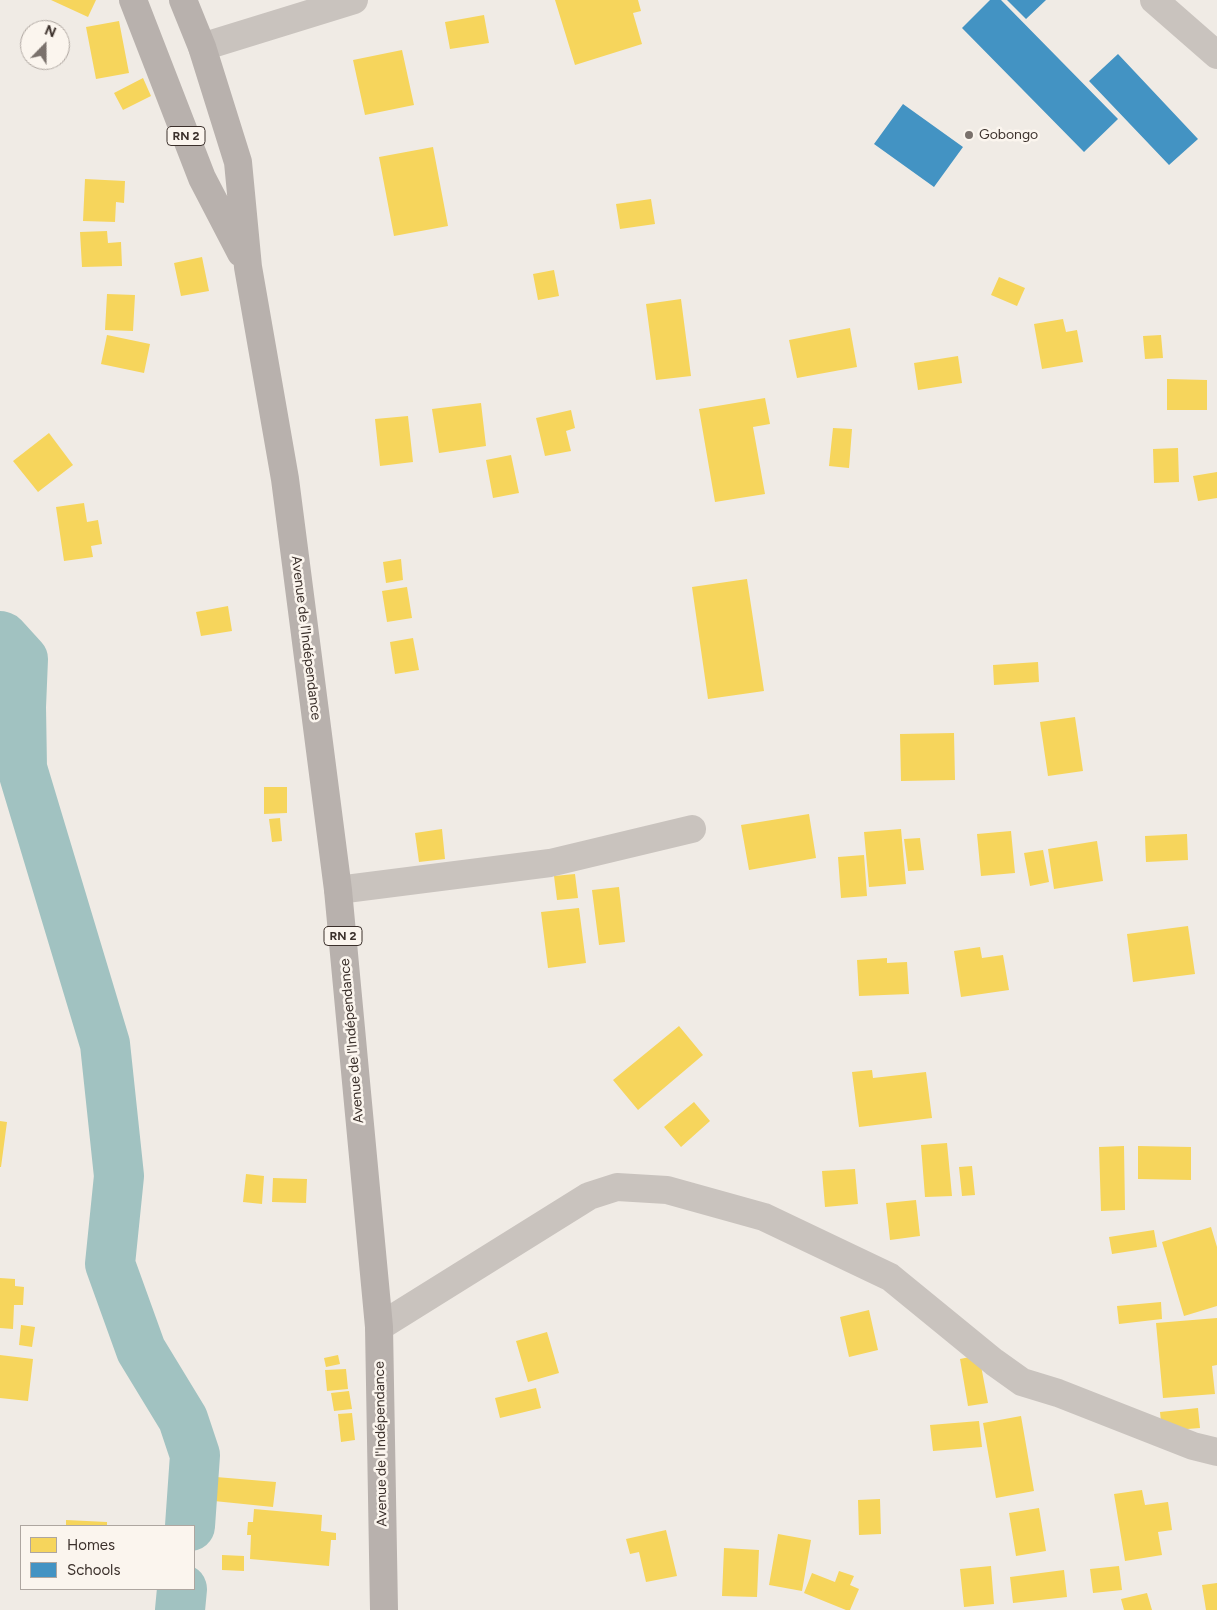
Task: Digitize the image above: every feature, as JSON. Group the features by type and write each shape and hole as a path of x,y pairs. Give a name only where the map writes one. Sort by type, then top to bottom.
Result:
{"main road":[{"name":"Avenue de l'Indépendance","path":"132,0 202,178 248,267"},
{"name":"Avenue de l'Indépendance","path":"183,0 202,48 238,162 248,267 285,479 338,890 379,1327 384,1610"}],"street":[{"path":"202,48 354,0"},
{"path":"1154,0 1217,55"},
{"path":"338,890 550,864 692,829"},
{"path":"379,1327 589,1196 617,1187 667,1190 764,1217 890,1277 994,1362 1022,1382 1058,1393 1193,1446 1217,1452"}],"building: Homes":[{"path":"51,0 96,0 88,17"},
{"path":"555,0 638,0 641,11 633,13 642,44 575,65"},
{"path":"484,15 489,43 450,49 445,22"},
{"path":"119,21 129,73 96,79 86,27"},
{"path":"402,50 414,105 365,115 353,60"},
{"path":"143,78 151,96 123,110 114,93"},
{"path":"433,147 448,226 394,236 379,157"},
{"path":"85,179 125,181 124,203 116,202 115,222 83,221"},
{"path":"651,199 655,224 620,229 616,204"},
{"path":"107,231 108,243 121,242 122,266 82,267 80,232"},
{"path":"202,257 209,291 181,296 174,263"},
{"path":"554,270 559,296 538,300 533,274"},
{"path":"999,277 1025,288 1017,306 991,295"},
{"path":"107,294 135,295 133,331 105,330"},
{"path":"681,299 691,376 656,380 646,304"},
{"path":"1063,319 1066,332 1077,330 1083,362 1042,369 1034,324"},
{"path":"850,328 857,367 797,378 789,340"},
{"path":"107,335 150,344 144,373 101,364"},
{"path":"1161,335 1163,358 1145,359 1143,336"},
{"path":"958,356 962,383 918,390 914,363"},
{"path":"1167,379 1207,380 1207,410 1167,410"},
{"path":"765,398 770,424 753,427 765,494 715,502 699,409"},
{"path":"481,403 486,446 439,453 432,409"},
{"path":"571,410 575,428 566,431 571,451 545,456 536,418"},
{"path":"408,416 413,462 380,466 375,419"},
{"path":"833,428 852,429 849,468 829,466"},
{"path":"49,433 73,465 38,492 13,461"},
{"path":"1178,448 1179,482 1154,483 1153,449"},
{"path":"511,455 519,493 493,498 486,460"},
{"path":"1217,472 1217,498 1198,501 1193,476"},
{"path":"84,503 87,522 98,520 102,544 91,546 93,557 64,561 56,507"},
{"path":"401,559 403,580 386,583 383,562"},
{"path":"747,579 764,691 708,699 692,587"},
{"path":"407,587 412,618 387,622 382,591"},
{"path":"228,606 232,631 201,636 196,612"},
{"path":"413,638 419,670 395,674 390,642"},
{"path":"1038,662 1039,682 994,685 993,665"},
{"path":"1075,717 1083,771 1048,776 1040,722"},
{"path":"954,733 955,780 901,781 900,734"},
{"path":"264,787 287,787 287,813 264,814"},
{"path":"809,814 816,858 749,870 741,825"},
{"path":"280,818 282,841 272,842 269,819"},
{"path":"442,829 445,859 419,862 415,833"},
{"path":"901,829 906,884 869,887 864,832"},
{"path":"1011,831 1015,873 981,876 977,834"},
{"path":"1187,834 1188,860 1146,862 1145,836"},
{"path":"920,838 924,870 908,871 904,839"},
{"path":"1097,841 1103,881 1054,889 1048,849"},
{"path":"1043,850 1049,882 1030,886 1024,853"},
{"path":"864,855 867,896 841,898 838,857"},
{"path":"575,874 578,898 557,900 554,876"},
{"path":"619,887 625,942 599,945 592,890"},
{"path":"579,908 586,963 548,968 541,912"},
{"path":"1188,926 1195,974 1133,982 1127,934"},
{"path":"980,947 982,958 1003,955 1009,990 961,997 954,951"},
{"path":"887,958 887,963 907,962 909,994 859,996 857,960"},
{"path":"679,1026 703,1055 638,1110 613,1080"},
{"path":"872,1070 873,1078 926,1072 932,1118 859,1127 852,1072"},
{"path":"694,1102 710,1121 681,1147 664,1127"},
{"path":"0,1121 7,1122 1,1167 0,1167"},
{"path":"947,1143 952,1196 925,1197 921,1145"},
{"path":"1124,1146 1125,1210 1101,1211 1099,1147"},
{"path":"1138,1146 1191,1147 1191,1180 1138,1179"},
{"path":"972,1166 975,1195 962,1196 959,1167"},
{"path":"855,1169 858,1204 825,1207 822,1171"},
{"path":"246,1174 264,1176 262,1204 243,1202"},
{"path":"273,1178 307,1179 306,1203 272,1202"},
{"path":"916,1200 920,1236 890,1240 886,1203"},
{"path":"1211,1227 1217,1247 1217,1306 1184,1316 1162,1242"},
{"path":"1154,1230 1157,1247 1112,1254 1109,1237"},
{"path":"0,1278 15,1279 15,1286 24,1287 23,1305 14,1305 13,1329 0,1328"},
{"path":"1161,1302 1162,1319 1119,1324 1117,1306"},
{"path":"869,1310 878,1350 849,1357 840,1317"},
{"path":"1217,1318 1217,1365 1212,1366 1215,1394 1163,1398 1156,1323"},
{"path":"21,1325 35,1327 32,1347 19,1345"},
{"path":"547,1332 559,1373 528,1382 516,1341"},
{"path":"0,1355 33,1359 28,1401 0,1398"},
{"path":"338,1355 340,1364 326,1367 324,1358"},
{"path":"979,1355 988,1403 968,1406 960,1359"},
{"path":"346,1369 348,1389 327,1391 325,1370"},
{"path":"536,1388 541,1408 500,1418 495,1398"},
{"path":"349,1391 352,1409 334,1411 331,1393"},
{"path":"1198,1408 1200,1428 1162,1431 1160,1412"},
{"path":"352,1413 355,1440 341,1442 338,1414"},
{"path":"1021,1416 1034,1491 996,1498 983,1423"},
{"path":"979,1421 982,1447 933,1451 930,1425"},
{"path":"216,1477 276,1482 273,1507 214,1501"},
{"path":"1142,1490 1145,1505 1168,1502 1172,1530 1158,1532 1162,1555 1125,1561 1114,1494"},
{"path":"880,1499 881,1534 859,1535 858,1500"},
{"path":"1039,1508 1046,1551 1016,1556 1009,1513"},
{"path":"254,1509 322,1515 321,1531 336,1533 336,1540 331,1540 329,1566 250,1559 251,1535 247,1535 248,1522 253,1522"},
{"path":"66,1520 107,1522 107,1525 66,1525"},
{"path":"666,1530 677,1576 646,1582 639,1552 630,1554 626,1539"},
{"path":"778,1534 811,1540 802,1591 769,1585"},
{"path":"724,1548 759,1550 757,1597 722,1596"},
{"path":"222,1555 244,1556 244,1571 222,1570"},
{"path":"991,1566 994,1604 964,1607 960,1569"},
{"path":"1119,1566 1122,1590 1093,1593 1090,1569"},
{"path":"1064,1570 1067,1597 1013,1603 1010,1577"},
{"path":"839,1571 854,1576 850,1585 859,1589 850,1610 804,1593 812,1573 835,1582"},
{"path":"1217,1583 1217,1610 1206,1610 1202,1585"},
{"path":"1147,1593 1152,1610 1124,1610 1121,1599"}],"building: Schools":[{"path":"990,0 1001,0 1118,119 1084,152 962,28"},
{"path":"1007,0 1046,0 1026,19"},
{"path":"1118,54 1198,139 1169,165 1089,81"},
{"path":"903,104 963,147 934,187 874,144"}],"waterway":[{"path":"0,636 23,659 21,707 22,768 105,1044 119,1176 110,1264 141,1350 183,1419 195,1455 190,1525"},
{"path":"180,1610 182,1590"}],"place":[{"name":"Gobongo","path":"969,135"}]}
